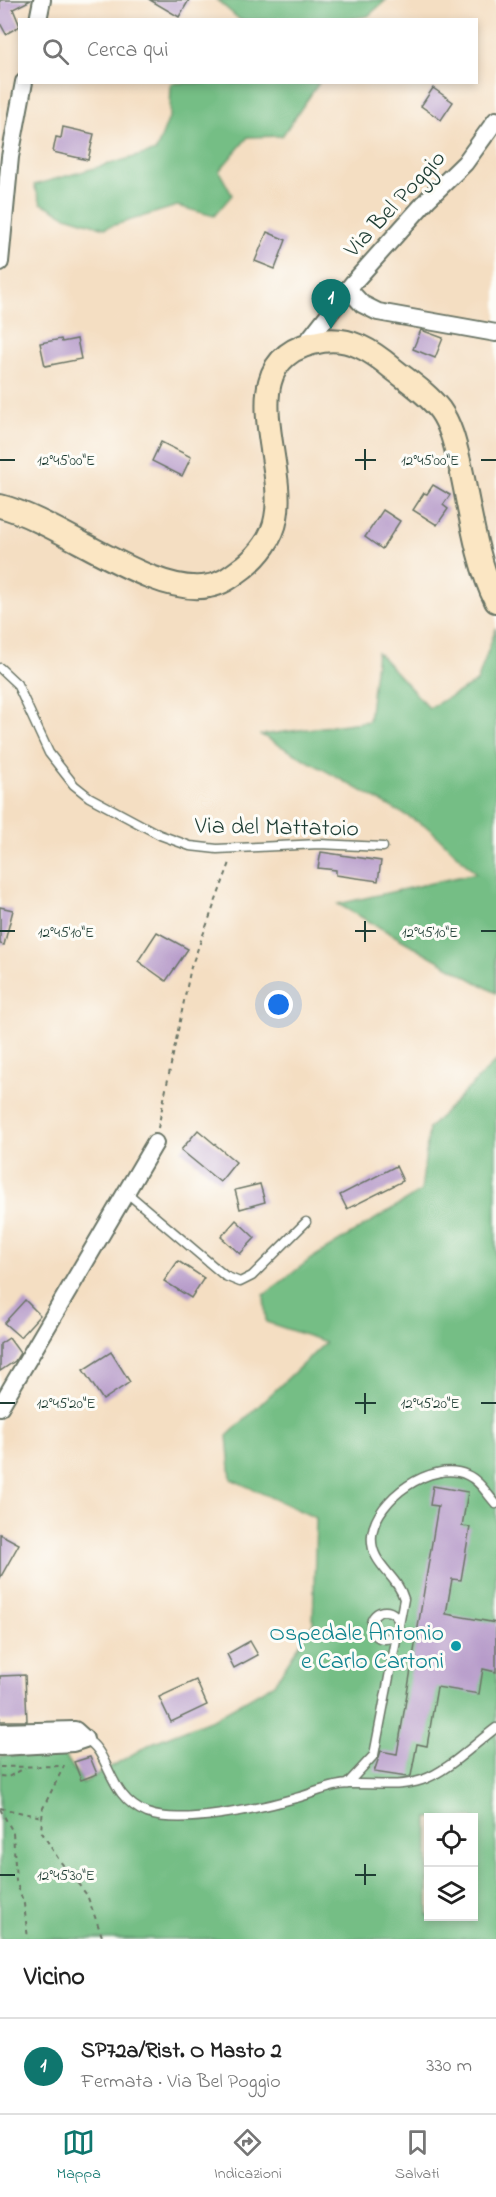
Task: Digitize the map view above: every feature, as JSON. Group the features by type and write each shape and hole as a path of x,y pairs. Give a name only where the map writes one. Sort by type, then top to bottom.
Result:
{"street":[{"path":"38,18 42,0"},
{"path":"0,262 10,157 24,84"},
{"name":"Via Bel Poggio","path":"304,346 348,289 428,199 465,163 496,120"},
{"path":"348,289 362,304 378,312 496,333"},
{"path":"0,506 47,524 159,581 197,588 220,584 254,560 273,530 278,500 267,406 268,390 275,368 290,352 304,346 334,340 366,348 426,395 440,410 452,434 476,538 496,601"},
{"path":"0,1407 155,1143"},
{"path":"0,1732 75,1730 85,1739 73,1743 0,1746"}],"lane":[{"name":"Via del Mattatoio","path":"0,668 21,690 55,763 83,793 145,828 182,843 208,848 236,849 319,844 383,847"},
{"path":"126,1192 225,1276 240,1282 252,1276 306,1222"},
{"path":"347,1784 374,1755 404,1599 401,1588 378,1563 373,1550 372,1534 377,1520 399,1491 428,1474 452,1472 465,1474 475,1480 496,1504"},
{"path":"85,1739 96,1746 114,1786 122,1795 140,1809 162,1817 218,1815 287,1801 347,1784 408,1784 423,1780 496,1728"}],"path":[{"path":"155,1143 191,967 236,849"},
{"path":"0,1767 64,1766 43,1808 42,1831 59,1860 87,1895 103,1939"},
{"path":"0,1776 8,1777 27,1767"},
{"path":"0,1808 42,1817"},
{"path":"0,1808 13,1832 16,1881 24,1904 28,1939"}],"green space":[{"path":"217,0 386,0 368,16 355,18 238,18"},
{"path":"171,84 318,84 282,136 248,137 219,171 232,195 214,216 177,206 105,228 66,216 41,203 34,185 156,151 170,115"},
{"path":"496,628 496,993 338,904 476,873 429,828 261,735 369,721 377,652 429,708 477,682"},
{"path":"496,1061 496,1939 0,1939 0,1756 64,1754 83,1783 152,1743 215,1718 274,1684 313,1624 316,1518 231,1479 227,1436 326,1342 266,1322 264,1295 312,1258 421,1191 429,1128"}],"building":[{"path":"0,0 31,0 13,9 18,27 6,34 0,23"},
{"path":"150,0 189,0 179,17"},
{"path":"433,88 453,102 441,120 421,106"},
{"path":"63,127 94,134 88,160 53,152 56,137 61,138"},
{"path":"267,232 286,240 275,269 255,261"},
{"path":"421,330 443,338 435,358 413,349"},
{"path":"61,339 62,342 77,339 81,359 45,366 40,343"},
{"path":"161,442 191,457 182,476 152,461"},
{"path":"433,485 450,495 443,505 448,509 437,525 413,510 424,493 427,494"},
{"path":"383,510 400,521 382,549 365,537"},
{"path":"321,852 381,861 378,881 336,875 336,870 318,868"},
{"path":"0,907 13,910 4,945 0,944"},
{"path":"157,932 188,949 166,981 138,961"},
{"path":"198,1130 236,1162 220,1182 181,1150"},
{"path":"396,1166 403,1181 347,1209 340,1195"},
{"path":"260,1184 265,1202 240,1209 235,1190"},
{"path":"236,1220 255,1238 240,1254 221,1237"},
{"path":"178,1261 204,1278 191,1298 164,1281"},
{"path":"25,1300 40,1315 20,1337 4,1323"},
{"path":"9,1338 20,1353 15,1361 0,1371 0,1344"},
{"path":"111,1352 130,1382 103,1400 83,1370"},
{"name":"Ospedale Antonio e Carlo Cartoni","path":"433,1486 468,1492 462,1526 470,1527 461,1580 452,1579 446,1614 496,1623 496,1672 483,1669 479,1694 437,1687 427,1746 417,1744 411,1776 407,1777 374,1772 381,1751 397,1754 438,1506 430,1505"},
{"path":"0,1534 19,1544 0,1578"},
{"path":"250,1641 258,1655 234,1668 227,1654"},
{"path":"25,1675 27,1721 0,1721 0,1676"},
{"path":"196,1680 207,1705 171,1722 159,1697"},
{"path":"90,1757 97,1774 81,1780 74,1762"}],"place":[{"name":"SP72a/Rist. O Masto 2","path":"331,329"},
{"name":"Ospedale Antonio e Carlo Cartoni","path":"456,1646"}]}
